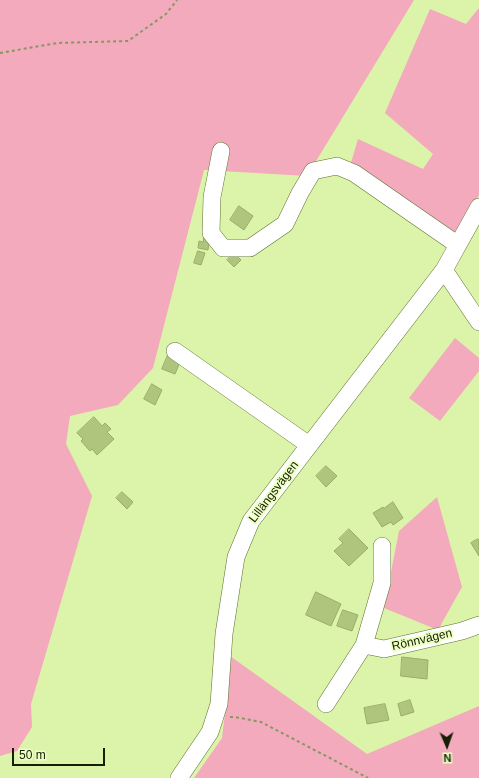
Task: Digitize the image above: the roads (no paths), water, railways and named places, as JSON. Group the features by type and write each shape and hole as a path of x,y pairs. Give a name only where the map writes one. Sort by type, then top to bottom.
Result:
{"street":[{"path":"221,151 212,197 211,233 223,248 250,248 285,224 300,193 313,172 337,166 354,173 458,245"},
{"name":"Lillängsvägen","path":"179,778 210,732 219,704 224,634 236,557 251,521 444,270 479,207"},
{"path":"444,270 479,322"},
{"path":"175,351 309,445"},
{"path":"326,704 364,645 382,583 382,546"},
{"name":"Rönnvägen","path":"364,645 384,649 462,631 479,625"}]}
